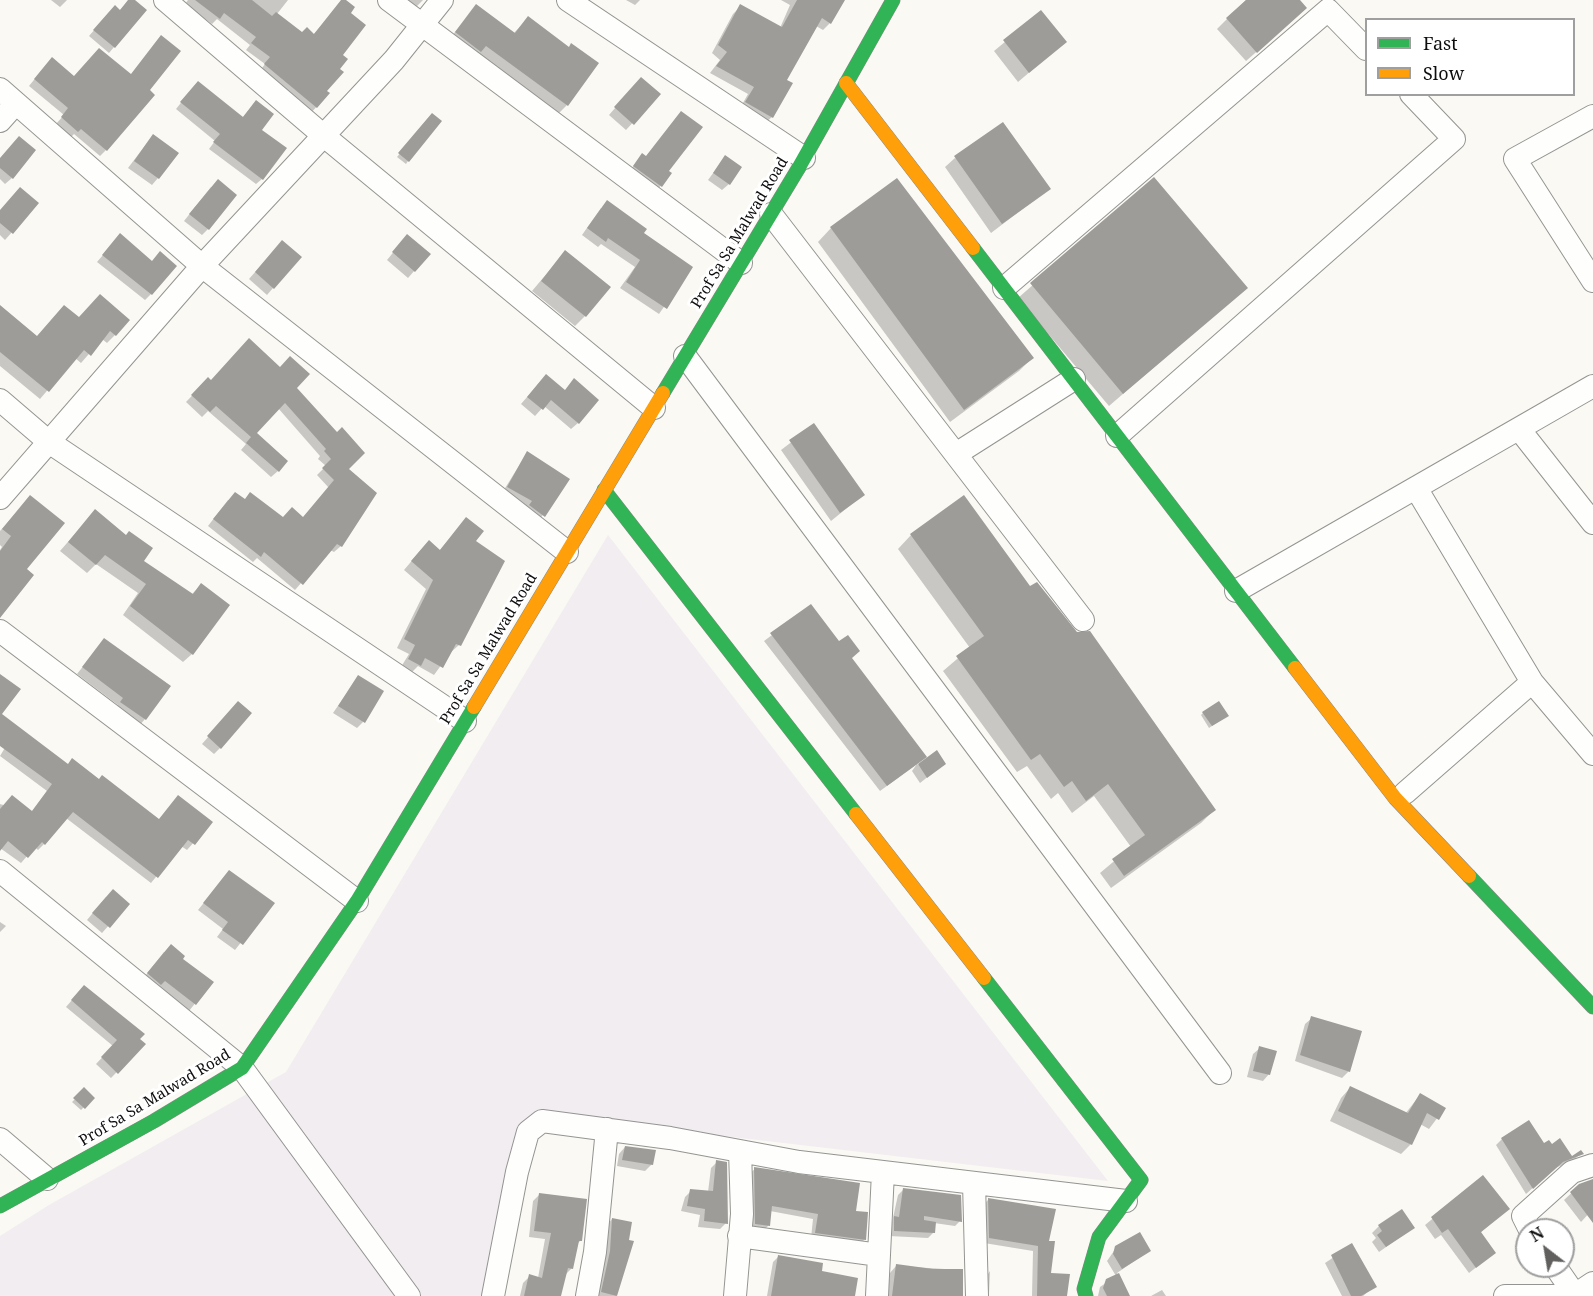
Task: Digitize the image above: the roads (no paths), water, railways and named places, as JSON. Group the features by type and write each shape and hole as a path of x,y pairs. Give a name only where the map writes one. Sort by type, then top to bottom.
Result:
{"street":[{"path":"165,0 324,136 654,408"},
{"path":"389,0 741,264"},
{"path":"0,498 202,266 394,60 442,0"},
{"path":"568,0 804,158"},
{"name":"Prof Sa Sa Malwad Road","path":"0,1206 154,1121 242,1068 357,901 771,214 893,0"},
{"path":"1004,288 1331,5 1365,48"},
{"path":"846,83 1395,798 1593,1007"},
{"path":"0,121 8,96 202,266 567,552"},
{"path":"1117,436 1454,139 1413,96"},
{"path":"1591,272 1515,159 1593,116"},
{"path":"771,214 1083,620"},
{"path":"685,356 1220,1074"},
{"path":"956,454 1074,379"},
{"path":"1236,591 1593,386"},
{"path":"0,400 49,442 465,721"},
{"path":"1518,429 1593,524"},
{"path":"1416,488 1532,682 1593,754"},
{"path":"604,490 1141,1180 1100,1237 1084,1289 1086,1296"},
{"path":"0,631 357,901"},
{"path":"1405,793 1532,682"},
{"path":"0,871 242,1068 409,1296"},
{"path":"493,1296 517,1172 528,1132 542,1121 607,1129 799,1162 1126,1201"},
{"path":"587,1296 595,1252 607,1129"},
{"path":"0,1139 47,1179"},
{"path":"735,1296 742,1215 740,1151"},
{"path":"1524,1218 1523,1216 1572,1172 1593,1164"},
{"path":"877,1296 883,1172"},
{"path":"974,1183 977,1296"},
{"path":"739,1236 879,1255"},
{"path":"1568,1278 1582,1291"},
{"path":"1512,1296 1582,1291"}]}
